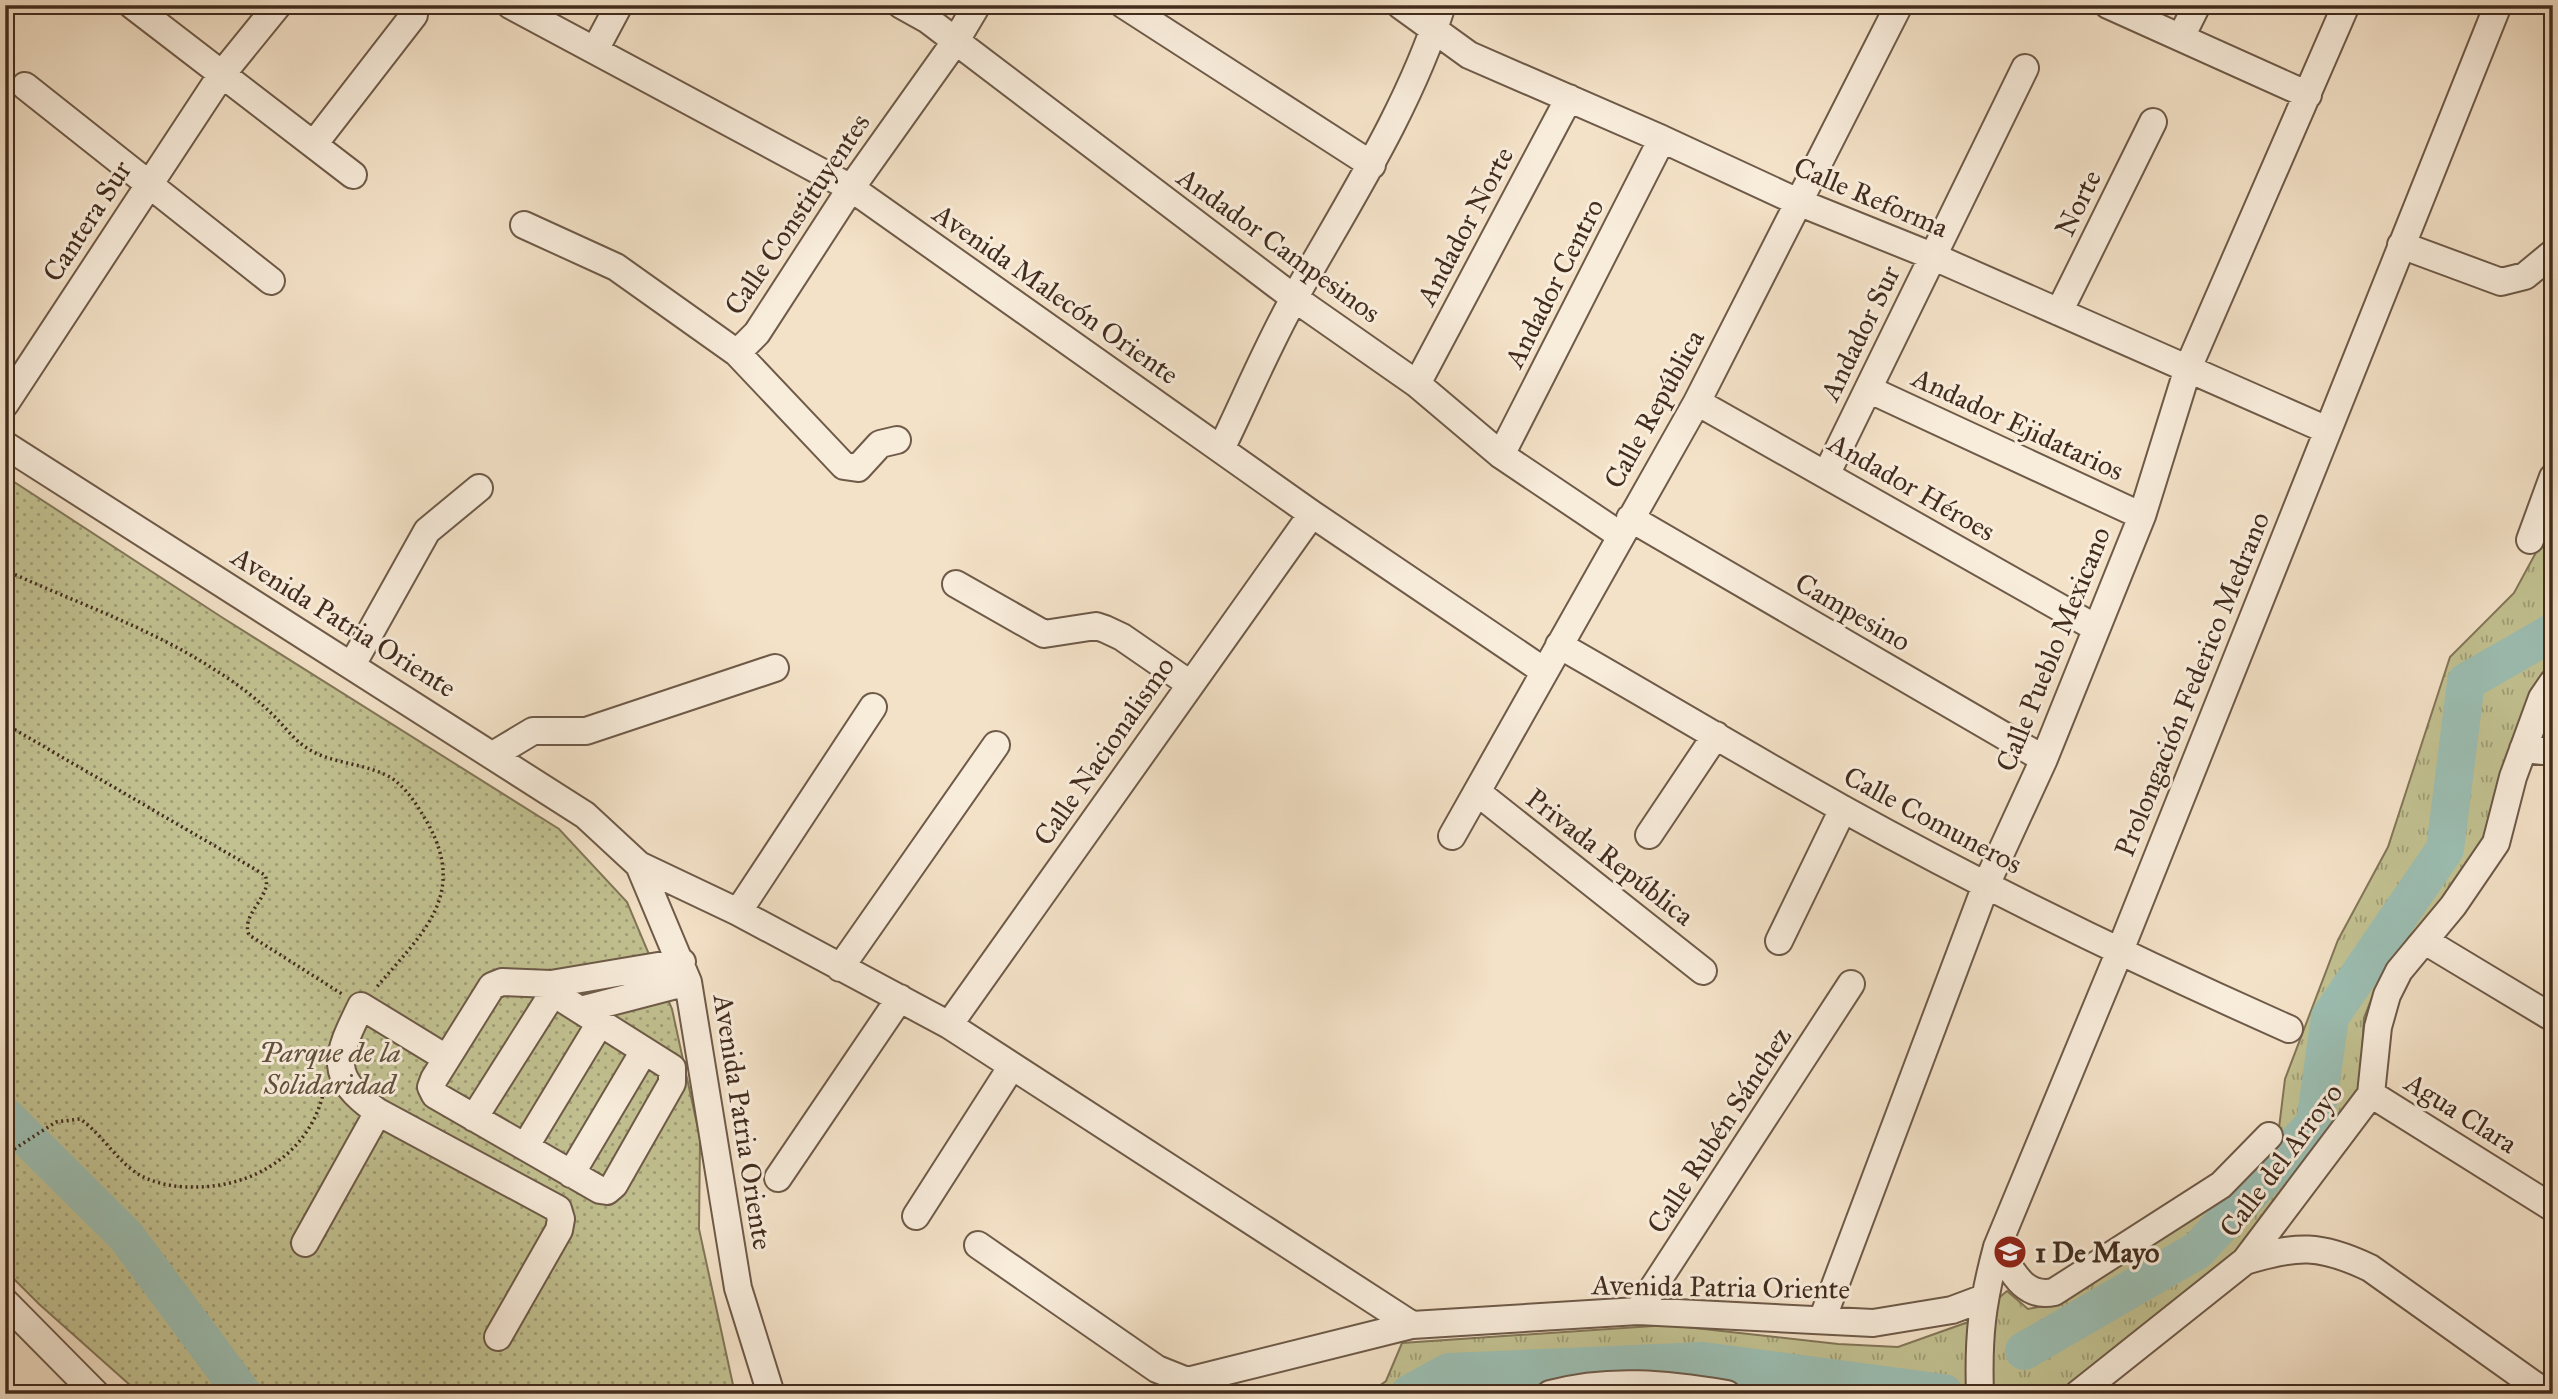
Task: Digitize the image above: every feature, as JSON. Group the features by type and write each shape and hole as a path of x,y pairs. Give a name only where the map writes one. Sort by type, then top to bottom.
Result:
{"street":[{"path":"132,5 353,175"},
{"name":"Cantera Sur","path":"5,404 222,74 278,5"},
{"name":"Avenida Malecón Oriente","path":"510,5 850,188 1312,514 1544,671"},
{"path":"595,50 619,5"},
{"name":"Andador Campesinos","path":"901,5 928,20 1294,298 1417,384 1501,455 1625,527"},
{"name":"Calle Constituyentes","path":"524,225 616,267 737,353 757,333 850,188 955,42 977,5"},
{"path":"1124,5 1372,165"},
{"name":"Calle Reforma","path":"1400,5 1438,17 1469,55 1798,202 1932,257 2327,430"},
{"name":"Calle República","path":"1452,836 1698,402 1899,5"},
{"path":"2108,5 2308,95"},
{"path":"2181,37 2197,5"},
{"name":"Calle Pueblo Mexicano","path":"1822,1320 1986,885 2044,759 2142,516 2188,369 2346,5"},
{"name":"Prolongación Federico Medrano","path":"1980,1394 1978,1339 1984,1298 1997,1247 2119,953 2498,5"},
{"path":"314,144 414,15"},
{"path":"1221,449 1294,298 1372,165 1427,52 1438,17"},
{"name":"Andador Sur","path":"1826,475 2025,68"},
{"path":"25,86 271,281"},
{"name":"Andador Norte","path":"1417,384 1569,98"},
{"name":"Norte","path":"2059,312 2153,122"},
{"name":"Andador Centro","path":"1501,455 1662,139"},
{"path":"2401,245 2501,282 2525,276 2553,253"},
{"path":"737,353 844,466 858,468 880,444 897,440"},
{"name":"Andador Ejidatarios","path":"1868,389 2142,516"},
{"name":"Andador Héroes","path":"1698,402 2096,628"},
{"name":"Avenida Patria Oriente","path":"5,445 586,815 639,865 738,912 949,1025 1412,1325"},
{"path":"2530,540 2553,477"},
{"path":"352,665 427,531 479,488"},
{"name":"Calle Nacionalismo","path":"949,1025 1312,514"},
{"name":"Campesino","path":"1625,527 2044,759"},
{"path":"956,583 1044,634 1096,626 1105,629 1122,637 1190,684"},
{"name":"Calle Comuneros","path":"1559,645 1843,809 1986,885 2119,953 2289,1029"},
{"path":"493,755 533,730 586,731 775,668"},
{"name":"Calle del Arroyo","path":"2079,1393 2245,1261 2371,1094 2378,1027 2387,995 2399,971 2475,876 2496,843 2542,698 2553,682"},
{"path":"738,912 873,707"},
{"path":"1649,835 1716,735"},
{"path":"840,968 996,745"},
{"path":"2524,749 2553,752"},
{"name":"Privada República","path":"1477,792 1703,971"},
{"path":"1779,941 1843,809"},
{"name":"Avenida Patria Oriente","path":"639,865 685,972 738,1288 771,1394"},
{"path":"2425,941 2553,1018"},
{"path":"546,989 672,1068 672,1083 614,1185 607,1191 571,1174 435,1095 431,1087 446,1058 492,986 502,982 546,989 617,988 685,972"},
{"name":"Calle Rubén Sánchez","path":"1639,1311 1852,984"},
{"path":"525,1147 590,1017 617,988"},
{"path":"474,1118 546,989"},
{"path":"778,1178 900,998"},
{"path":"446,1058 361,1006 344,1040 340,1057 342,1074 355,1095 378,1112 558,1209 561,1219 559,1230 498,1337"},
{"path":"571,1174 644,1051"},
{"path":"916,1216 1012,1066"},
{"name":"Agua Clara","path":"2371,1094 2553,1208"},
{"path":"305,1243 378,1112"},
{"path":"1997,1247 2026,1289 2043,1295 2054,1293 2221,1185 2269,1136"},
{"name":"Avenida Patria Oriente","path":"978,1245 1157,1370 1178,1380 1196,1380 1412,1325 1639,1311 1873,1323 1952,1310 1984,1298"},
{"path":"2245,1261 2282,1250 2308,1247 2351,1258 2371,1268 2547,1394"},
{"path":"5,1302 96,1394"},
{"path":"1549,1394 1611,1383 1645,1383 1727,1394"}],"path":[{"path":"5,570 154,636 211,667 243,688 310,750 361,764 391,778 410,795 437,839 442,866 442,894 433,920 361,1006 249,935 247,921 266,888 268,881 265,875 5,724"},
{"path":"5,1155 56,1122 80,1119 91,1127 122,1161 150,1179 182,1187 214,1188 244,1181 269,1170 289,1152 312,1121 321,1102 326,1080"}],"green space":[{"name":"Parque de la Solidaridad","path":"5,476 223,618 559,829 627,902 672,1009 700,1138 699,1229 735,1394 140,1394 5,1270"},
{"path":"2553,521 2553,664 2527,702 2476,860 2433,913 2388,957 2364,1018 2360,1089 2234,1259 2065,1394 1832,1394 1620,1376 1502,1394 1368,1394 1386,1381 1402,1343 1668,1325 1838,1344 1898,1347 1971,1321 2007,1291 2028,1309 2063,1302 2227,1190 2278,1136 2285,1079 2338,940 2388,847 2450,657 2514,593"}],"waterway":[{"path":"2024,1351 2198,1250 2315,1123 2330,1017 2445,849 2466,682 2553,632"},
{"path":"5,1116 126,1236 243,1394"},
{"path":"1409,1394 1449,1372 1703,1361 1944,1393"}],"place":[{"name":"1 De Mayo","path":"2010,1252"}]}
